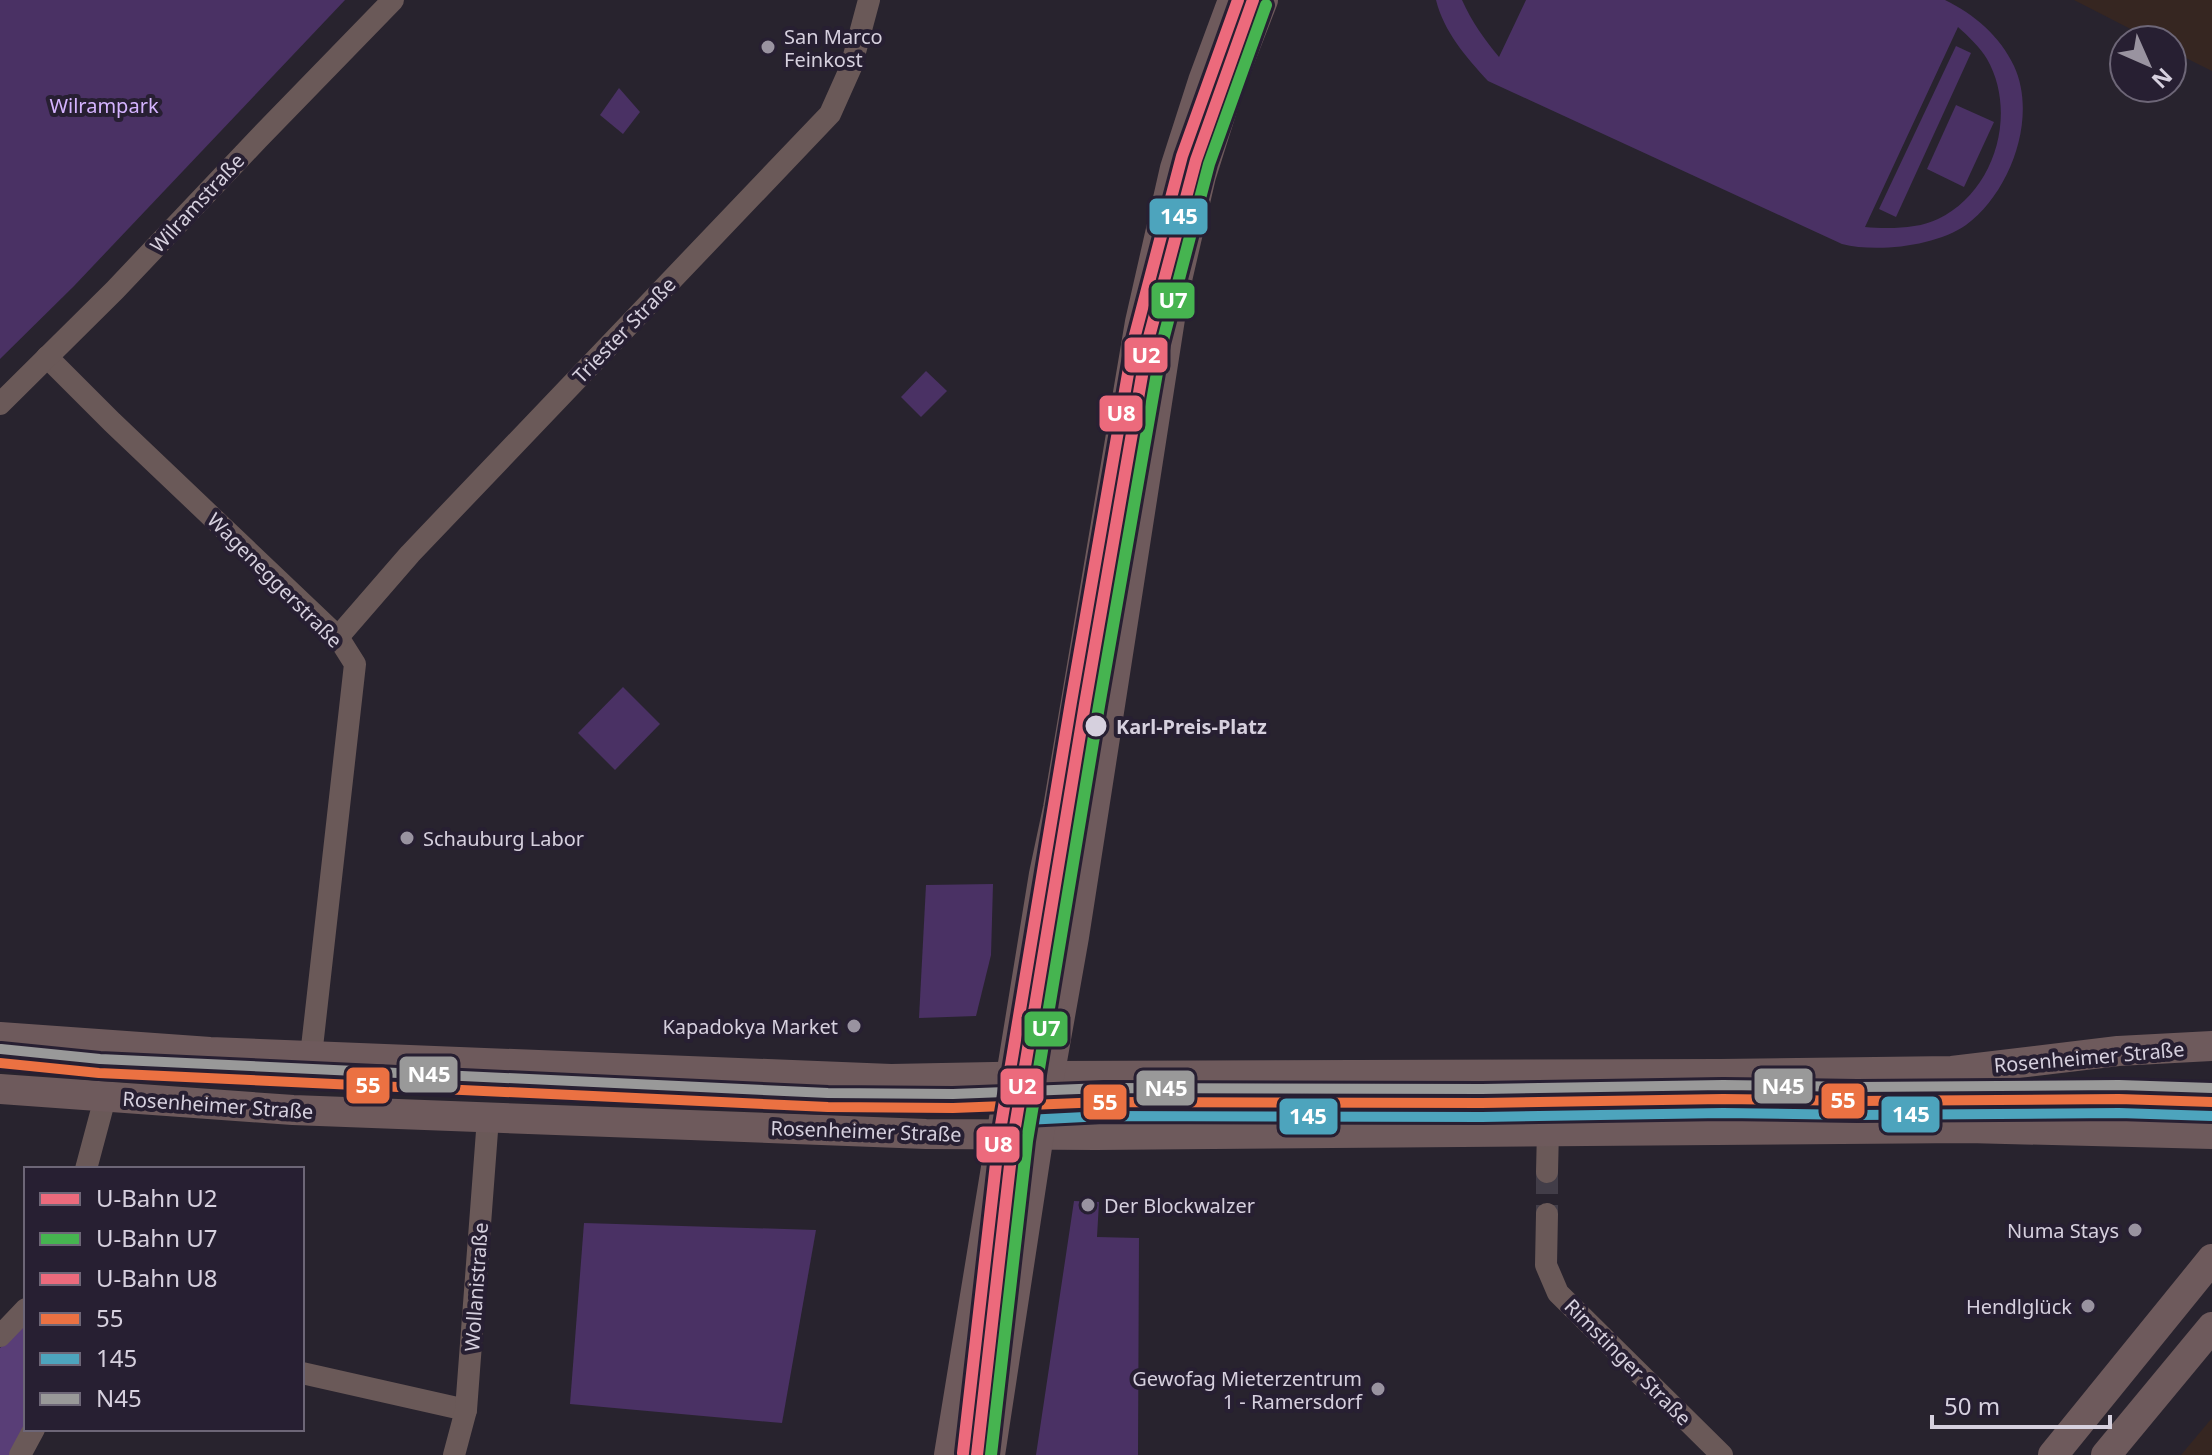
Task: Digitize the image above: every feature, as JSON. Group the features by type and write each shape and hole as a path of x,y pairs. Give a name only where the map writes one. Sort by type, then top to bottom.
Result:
{"main road":[{"path":"949,1455 1140,322 1175,168 1233,0"},
{"path":"990,1455 1174,293 1201,176 1229,87 1263,0"},
{"name":"Rosenheimer Straße","path":"0,1037 179,1050 891,1079 1952,1071 2118,1051 2212,1046"},
{"name":"Rosenheimer Straße","path":"0,1089 293,1110 926,1134 1968,1128 2212,1134"},
{"path":"2053,1455 2212,1259"},
{"path":"2106,1455 2212,1327"}],"street":[{"name":"Wilramstraße","path":"0,404 115,290 393,0"},
{"name":"Triester Straße","path":"338,637 410,554 830,114 851,67 869,0"},
{"name":"Wageneggerstraße","path":"47,357 338,637 355,664 311,1056"},
{"path":"87,1167 105,1098"},
{"name":"Wollanistraße","path":"454,1455 466,1410 488,1118"},
{"path":"1547,1172 1548,1130"},
{"name":"Rimstinger Straße","path":"1547,1214 1546,1265 1558,1293 1722,1455"},
{"path":"0,1336 24,1311"},
{"path":"304,1373 466,1410"},
{"path":"20,1455 33,1431"}],"shaded area":[{"path":"2074,0 2212,0 2212,71 2188,59 2188,24 2121,24"},
{"path":"24,1323 25,1431 12,1455 0,1455 0,1348"},
{"path":"2212,1418 2212,1455 2181,1455"}],"green space":[{"name":"Wilrampark","path":"0,0 345,0 74,286 0,359"},
{"path":"1436,0 1462,0 1499,57 1526,0 1945,0 1985,27 2008,55 2021,86 2021,131 2007,174 1982,211 1966,225 1923,243 1856,247 1842,244 1488,81 1457,44","holes":["1958,27 1987,59 1996,80 2000,126 1996,149 1987,171 1958,207 1938,219 1912,226 1865,227"]},
{"path":"1956,46 1971,53 1896,217 1879,209"},
{"path":"619,88 640,112 623,134 600,115"},
{"path":"1956,105 1994,122 1964,187 1927,169"},
{"path":"926,371 947,391 921,417 901,397"},
{"path":"623,687 660,724 615,770 578,733"},
{"path":"993,884 991,955 976,1016 919,1018 926,885"},
{"path":"1074,1201 1099,1202 1097,1237 1139,1238 1138,1455 1036,1455"},
{"path":"1003,1208 1009,1209 983,1370 988,1388 979,1455 963,1455"},
{"path":"584,1223 816,1230 782,1423 570,1404"}],"tunnel":[{"path":"1547,1172 1547,1214"}],"metro line":[{"name":"U8","path":"963,1453 999,1137 1134,339 1182,156 1238,0"},
{"name":"U2","path":"977,1455 1013,1139 1148,341 1196,160 1253,0"},
{"name":"U7","path":"991,1455 1027,1141 1162,344 1209,164 1266,5"}],"transit line":[{"name":"145","path":"1020,1109 1154,325 1189,172 1246,5"},
{"name":"N45","path":"1,1049 100,1059 828,1093 953,1094 1104,1088 1482,1089 1723,1085 2119,1085 2212,1088"},
{"name":"55","path":"0,1063 99,1073 828,1107 953,1108 1104,1102 1482,1103 1723,1099 2119,1099 2212,1102"},
{"name":"145","path":"1007,1121 1104,1116 1482,1117 1723,1113 2119,1113 2212,1116"}],"place":[{"name":"San Marco Feinkost","path":"768,47"},
{"name":"Karl-Preis-Platz","path":"1096,726"},
{"name":"Schauburg Labor","path":"407,838"},
{"name":"Kapadokya Market","path":"854,1026"},
{"name":"Der Blockwalzer","path":"1088,1205"},
{"name":"Numa Stays","path":"2135,1230"},
{"name":"Hendlglück","path":"2088,1306"},
{"name":"Gewofag Mieterzentrum 1 - Ramersdorf","path":"1378,1389"}]}
